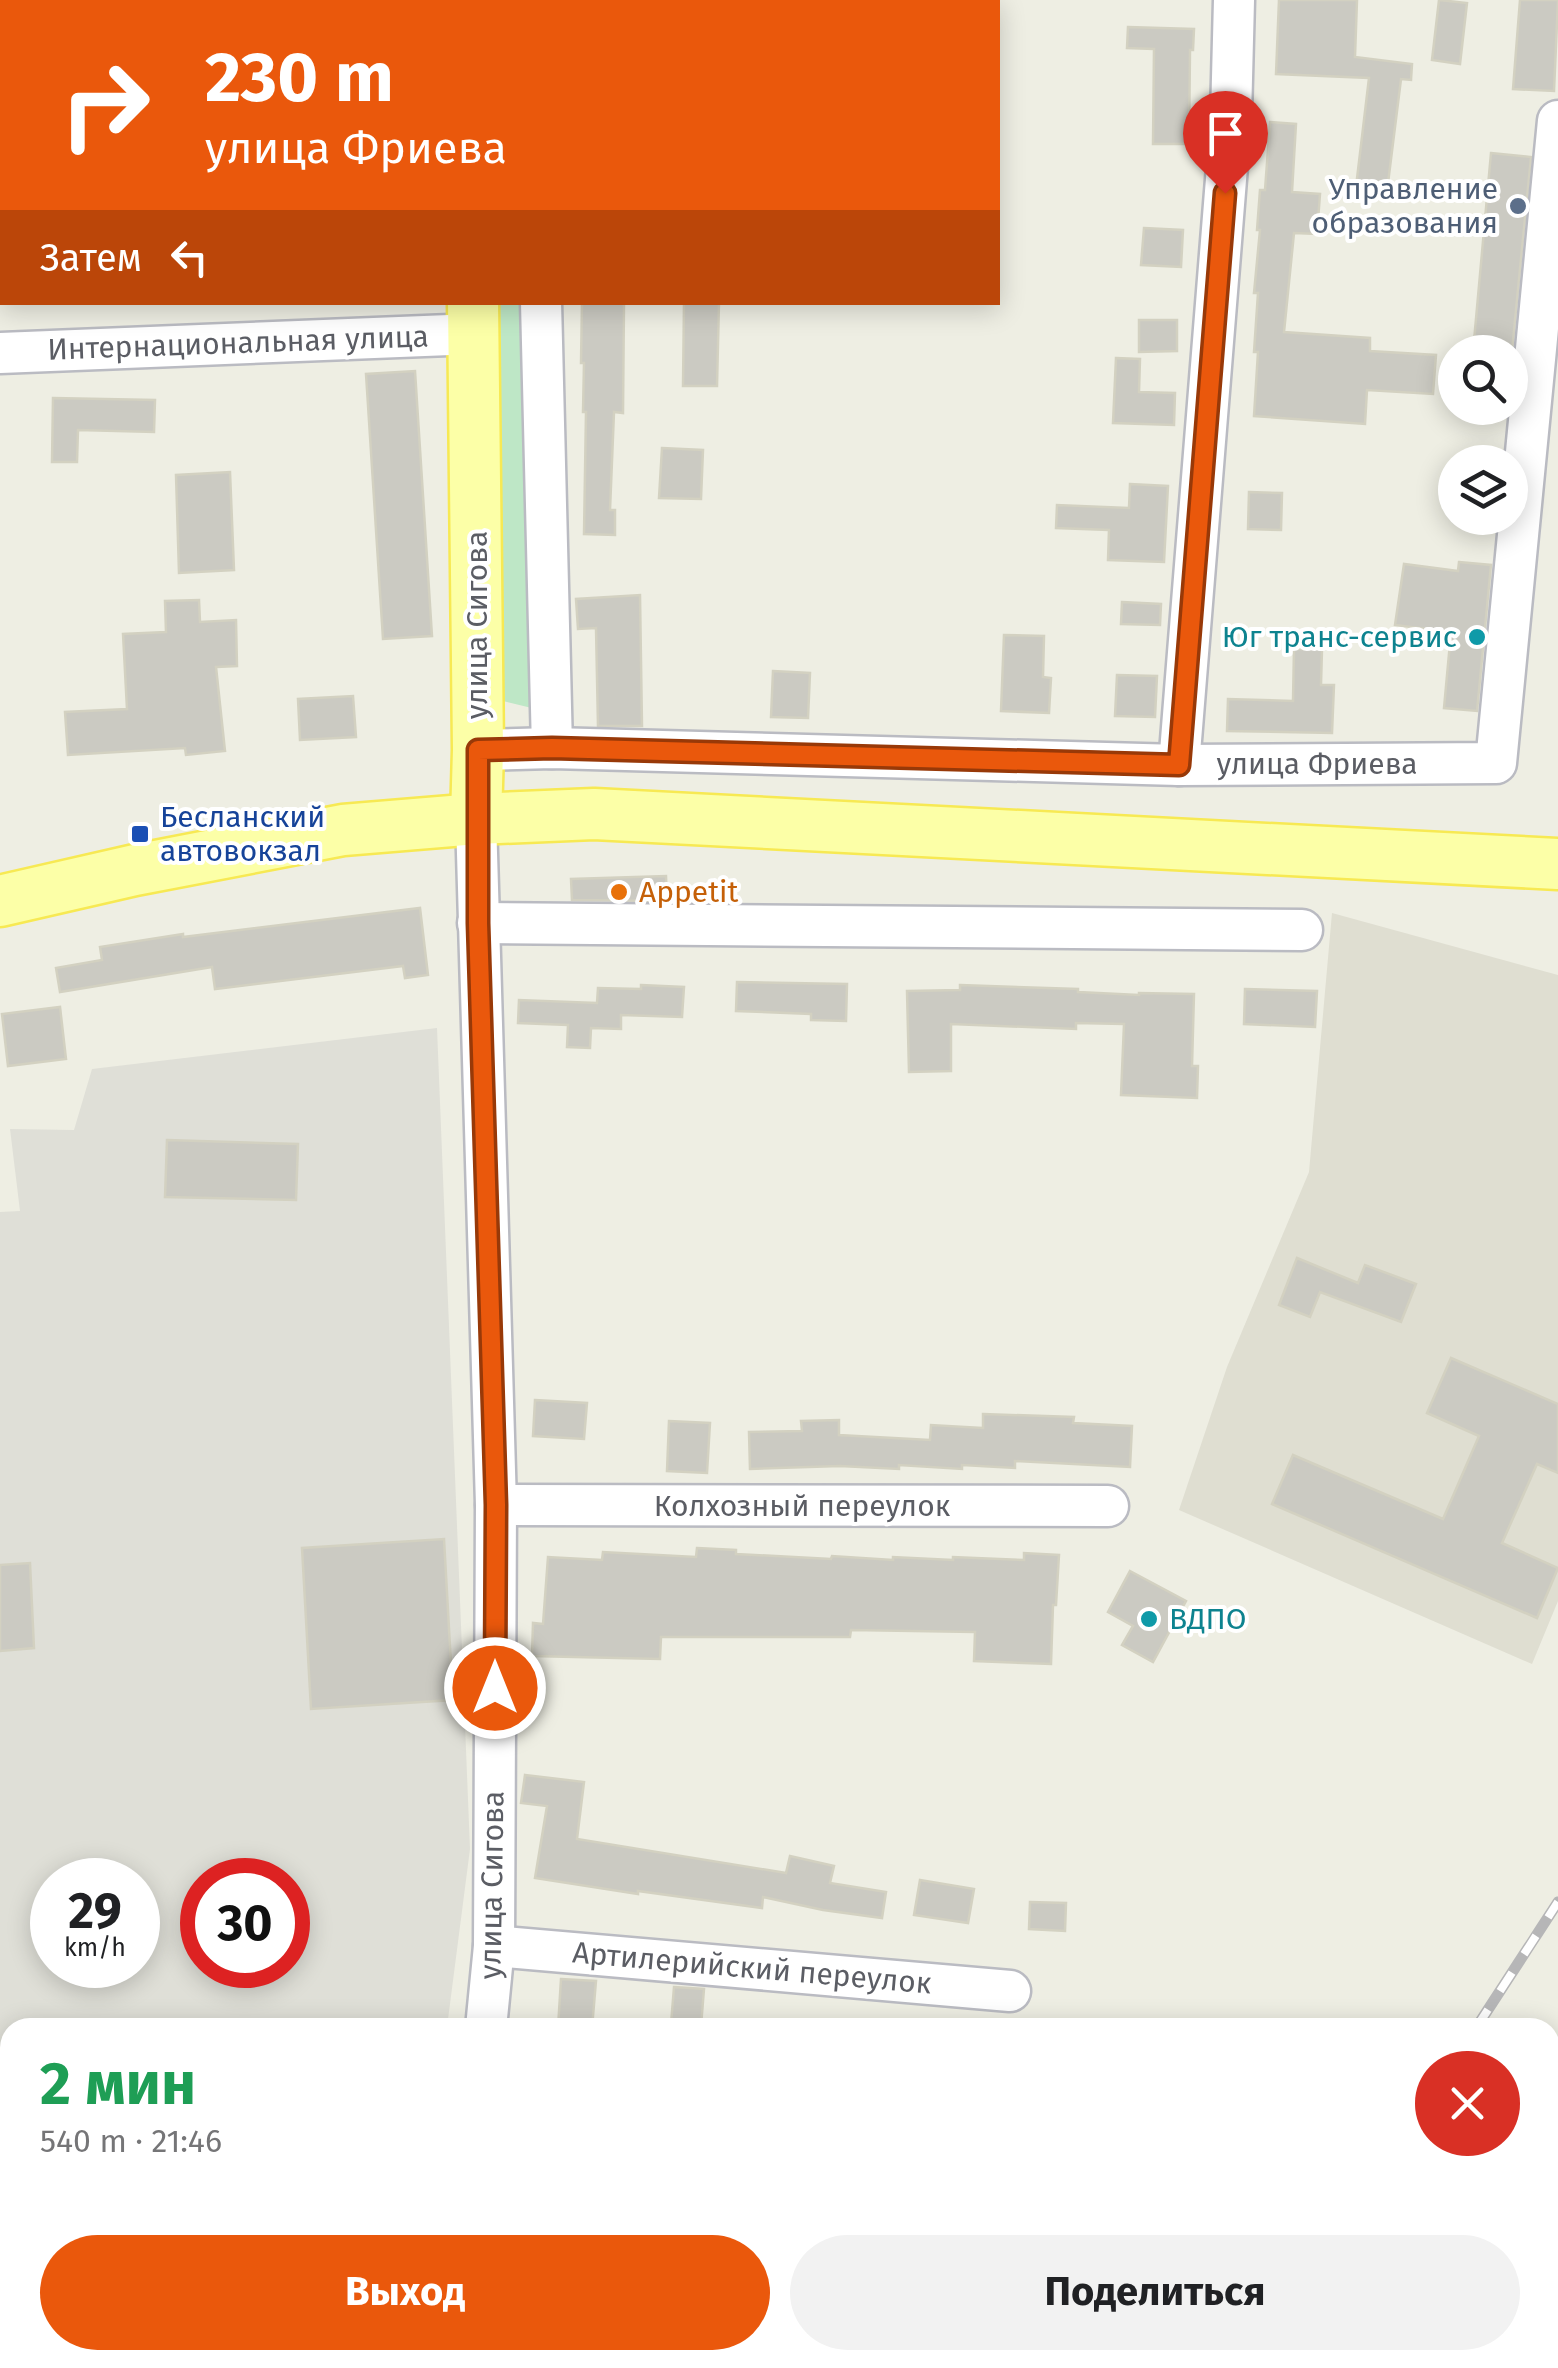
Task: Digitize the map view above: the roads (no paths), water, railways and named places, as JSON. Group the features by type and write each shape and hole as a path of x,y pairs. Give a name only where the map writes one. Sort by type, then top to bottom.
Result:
{"main road":[{"name":"улица Сигова","path":"474,318 476,819"},
{"path":"0,901 342,830 594,814 1558,864"}],"street":[{"path":"1179,765 1231,117 1234,0"},
{"name":"улица Фриева","path":"478,750 552,748 1179,765 1496,763 1558,121"},
{"path":"542,305 552,748"},
{"name":"Интернациональная улица","path":"0,353 474,318"},
{"name":"улица Сигова","path":"476,819 496,1505 494,1946 487,2018"},
{"path":"478,923 1302,930"},
{"name":"Колхозный переулок","path":"496,1505 1108,1506"},
{"name":"Артилерийский переулок","path":"494,1946 1010,1991"}],"railway":[{"path":"1483,2018 1558,1902"}],"place":[{"name":"Управление образования","path":"1518,206"},
{"name":"Юг транс-сервис","path":"1477,637"},
{"name":"Бесланский автовокзал","path":"140,834"},
{"name":"Appetit","path":"619,892"},
{"name":"ВДПО","path":"1149,1619"}]}
